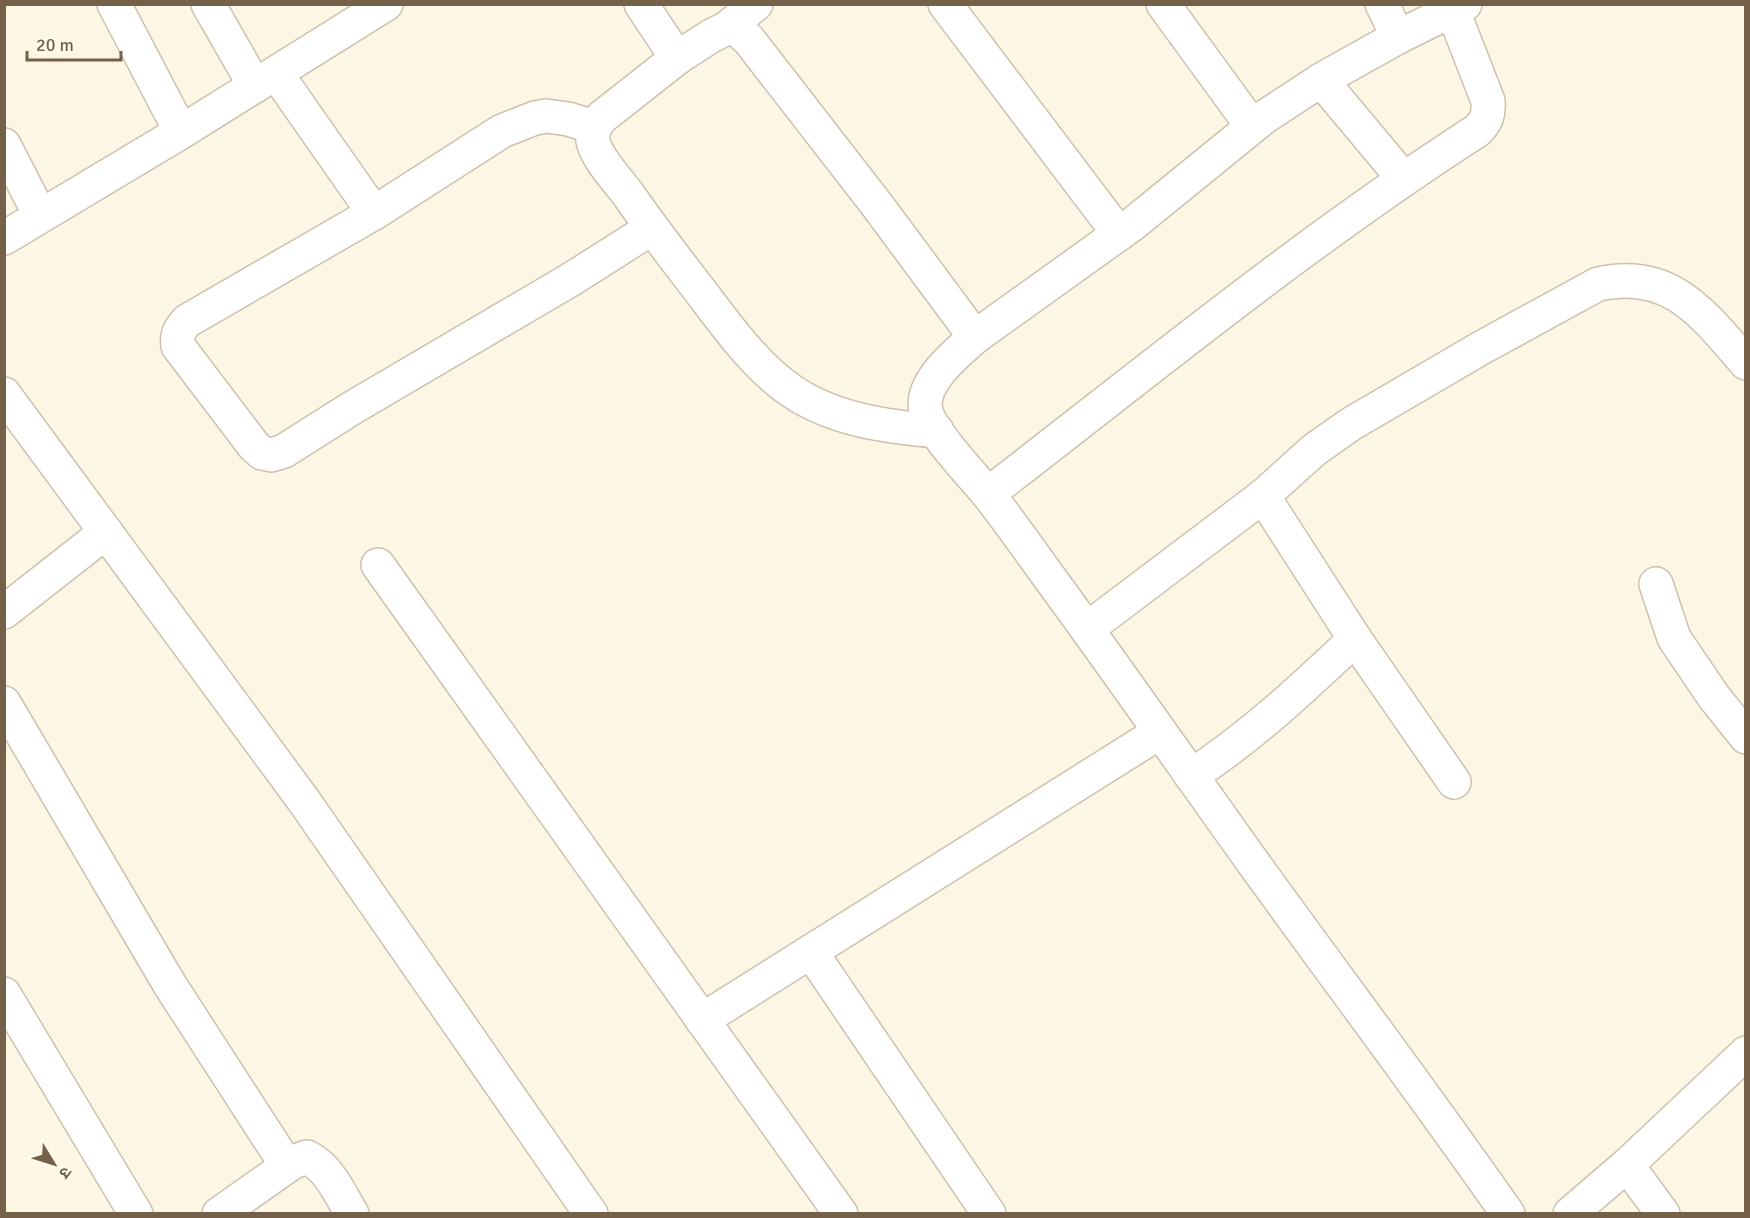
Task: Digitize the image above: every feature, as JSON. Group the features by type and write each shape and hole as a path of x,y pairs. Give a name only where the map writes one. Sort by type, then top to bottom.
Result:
{"street":[{"path":"114,4 181,132"},
{"path":"207,4 265,80 374,213"},
{"path":"4,238 181,132 386,4"},
{"path":"641,4 677,57"},
{"path":"756,4 727,28 677,57 602,117 594,127 593,141 600,156 652,228 734,335 778,381 794,393 823,408 855,419 893,428 937,431"},
{"path":"945,4 1119,234"},
{"path":"1163,4 1252,126"},
{"path":"1382,4 1398,37"},
{"path":"988,494 1403,178 1478,130 1485,123 1489,113 1488,101 1459,8 1398,37 1321,80 1252,126 1119,234 975,337 954,355 938,373 926,394 926,411 937,431 988,494 1088,629 1191,776 1508,1214"},
{"path":"727,28 738,30 749,40 877,205 975,337"},
{"path":"1321,80 1403,178"},
{"path":"594,127 568,119 546,116 502,131 374,213 187,321 180,329 177,338 178,346 262,453 271,455 284,451 652,228"},
{"path":"4,145 40,215"},
{"path":"1088,629 1263,496 1314,450 1351,424 1481,348 1598,284 1617,280 1648,282 1682,297 1707,318 1746,363"},
{"path":"4,394 354,872 591,1214"},
{"path":"1263,496 1355,639 1454,782"},
{"path":"4,612 106,532"},
{"path":"378,565 841,1214"},
{"path":"1656,584 1674,638 1702,680 1746,737"},
{"path":"1191,776 1226,753 1270,718 1355,639"},
{"path":"4,703 170,985 287,1166"},
{"path":"702,1020 1160,732"},
{"path":"811,952 989,1214"},
{"path":"4,994 136,1214"},
{"path":"1570,1214 1627,1165 1746,1053"},
{"path":"219,1214 287,1166 306,1157 319,1164 328,1174 352,1214"},
{"path":"1627,1165 1663,1214"}]}
